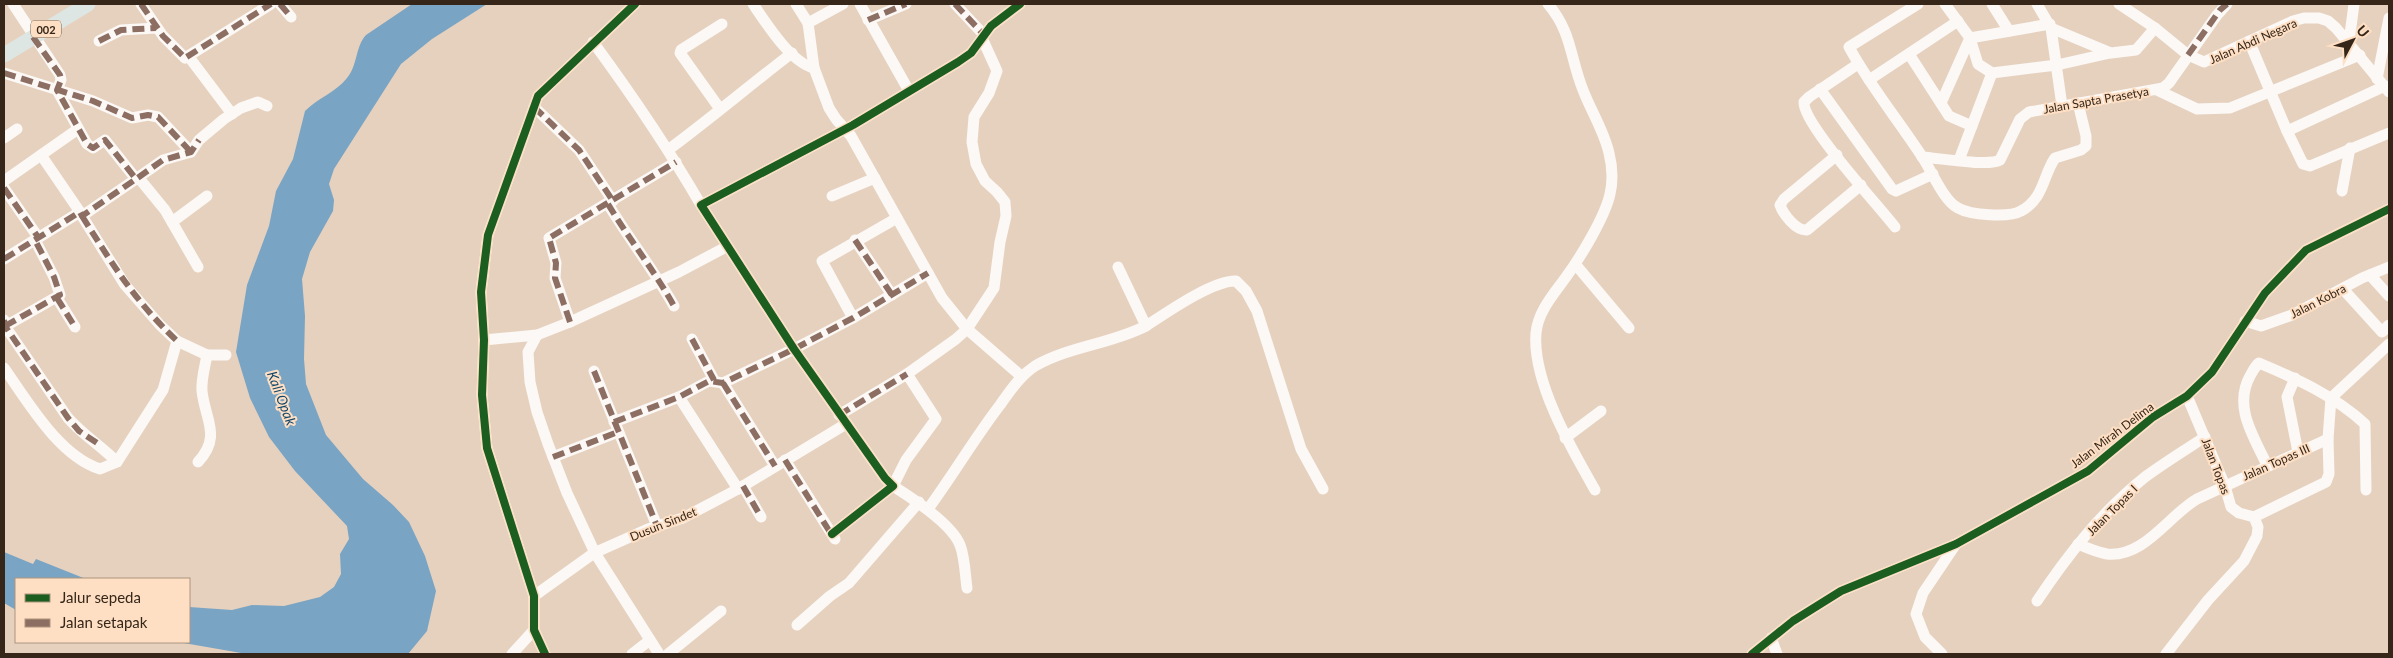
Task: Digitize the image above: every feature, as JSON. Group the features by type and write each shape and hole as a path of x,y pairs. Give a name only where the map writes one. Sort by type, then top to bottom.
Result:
{"main road":[{"name":"002","path":"4,54 88,4"}],"street":[{"path":"13,4 33,37 60,74 61,80 57,90"},
{"path":"141,4 156,28 182,57 189,57 271,4"},
{"path":"280,4 292,17"},
{"path":"545,654 534,630 534,596 487,448 482,394 484,340 481,292 488,235 534,107 544,88 635,4"},
{"path":"753,4 792,53 807,67 814,68"},
{"path":"796,4 808,23 814,68 829,108 844,130 851,136 876,178 942,298 967,329 1021,376"},
{"path":"808,23 843,4"},
{"path":"860,4 909,91"},
{"path":"868,20 906,4"},
{"path":"839,414 907,374 956,339 967,329 994,288 1006,216 1004,202 985,181 976,164 972,142 974,117 989,93 997,71 983,36 955,4"},
{"path":"701,205 844,130 970,54 991,26 1020,4"},
{"path":"1548,4 1564,26 1582,90 1606,141 1611,165 1610,195 1576,265 1539,318 1535,350 1541,377 1565,438 1594,490"},
{"path":"1918,4 1849,47 1858,64 1952,203 1967,212 1995,215 2023,210 2042,190 2055,158 2081,150 2086,146 2086,136 2078,103"},
{"path":"1945,4 1970,38 1978,64 1992,73 2057,65 2110,53 2136,50 2155,28"},
{"path":"1992,4 2009,31"},
{"path":"2037,4 2051,26 2062,106"},
{"name":"Jalan Abdi Negara","path":"2119,4 2155,28 2188,55 2199,61 2208,62 2293,21 2312,17 2328,20 2349,42 2384,86"},
{"name":"Jalan Sapta Prasetya","path":"1922,157 1982,164 1996,162 2000,160 2020,119 2032,111 2157,90 2169,83 2220,10 2227,4"},
{"path":"2349,42 2354,4"},
{"path":"2287,131 2384,86 2389,18"},
{"path":"1869,80 1958,21"},
{"path":"720,109 680,53 681,50 722,24"},
{"path":"1970,38 2051,26 2110,53"},
{"path":"99,41 121,30 156,28"},
{"path":"1941,103 1970,38"},
{"path":"2249,41 2287,131 2306,166 2389,133"},
{"path":"593,42 676,162 726,247 794,349 885,478 893,486 923,506 960,545 967,588"},
{"path":"668,150 792,53"},
{"path":"1909,54 1949,116 1972,126"},
{"path":"2157,90 2204,110 2230,108 2360,55"},
{"path":"189,57 232,114"},
{"path":"1858,64 1806,100 1804,111 1810,122 1895,227"},
{"path":"4,73 93,101 132,118 148,115 158,117 191,152"},
{"path":"1959,160 1992,73"},
{"path":"1820,89 1892,189 1896,191 1905,188 1933,174"},
{"path":"57,90 90,147 106,140 165,210 198,267"},
{"path":"4,259 81,214 163,160 191,152 199,140 232,114 258,102 267,106"},
{"path":"534,107 579,150 611,202 632,244 647,261 674,306"},
{"path":"4,181 78,128"},
{"path":"4,138 17,130"},
{"path":"2342,191 2350,148"},
{"path":"41,155 81,214 125,285 148,314 177,341 207,355 226,355"},
{"path":"1837,155 1784,199 1780,205 1782,210 1797,228 1806,230 1861,184"},
{"path":"570,322 555,278 556,263 549,238 676,162"},
{"path":"832,196 876,178"},
{"path":"4,188 36,239 60,292 57,298 4,324 68,418 80,431 100,445 117,462"},
{"path":"172,222 207,196"},
{"name":"Jalan Mirah Delima","path":"1752,654 1794,621 1840,591 1956,544 2088,471 2152,417 2187,396 2212,372 2265,293 2306,250 2389,209"},
{"path":"853,318 822,263 823,260 855,240 897,218"},
{"path":"855,240 892,295"},
{"path":"484,340 537,335 660,281 726,247"},
{"path":"1576,265 1629,328"},
{"path":"1118,267 1146,326"},
{"name":"Jalan Kobra","path":"2245,321 2260,326 2292,314 2389,267"},
{"path":"553,457 679,397 794,349 853,318 928,273"},
{"path":"2370,275 2389,296"},
{"path":"797,625 830,596 849,583 948,482 979,433 1021,376 1036,366 1083,346 1132,334 1196,296 1228,281 1236,282 1246,291 1257,311 1301,449 1323,489"},
{"path":"2343,289 2386,329"},
{"path":"57,298 75,327"},
{"path":"537,335 528,352 530,382 537,412 553,457 567,493 595,553 659,654"},
{"path":"692,339 718,381 833,537 893,486 906,460 936,419 907,374"},
{"path":"4,368 54,436 86,464 100,470 117,462 163,390 177,341"},
{"path":"2166,654 2208,600 2244,561 2257,536 2257,516 2326,482 2329,474 2328,439 2331,398 2389,344"},
{"path":"198,462 210,445 210,426 202,390 207,355"},
{"path":"2267,466 2246,419 2243,396 2247,382 2259,364 2295,378 2331,398 2365,424 2366,490"},
{"path":"594,370 657,526"},
{"path":"2295,378 2287,397 2298,452"},
{"name":"Jalan Topas","path":"2187,396 2225,486 2231,507 2239,513 2257,516"},
{"path":"679,397 761,517"},
{"path":"1565,438 1601,411"},
{"name":"Dusun Sindet","path":"534,596 595,553 657,526 683,518 740,487 846,424"},
{"name":"Jalan Topas I","path":"2037,601 2078,544 2143,478 2205,437"},
{"name":"Jalan Topas III","path":"2078,544 2108,554 2126,552 2154,536 2189,504 2328,439"},
{"path":"1942,654 1925,637 1916,614 1923,593 1956,544"},
{"path":"668,654 721,610"},
{"path":"512,654 534,630"},
{"path":"1771,638 1776,654"},
{"path":"632,654 650,640"}],"water":[{"name":"Kali Opak","path":"412,4 487,4 432,39 401,64 334,169 329,184 334,200 333,211 310,252 302,279 305,316 304,359 306,384 326,435 363,479 409,522 425,556 436,591 427,631 408,654 247,654 184,643 190,643 190,607 232,610 252,605 284,606 320,597 334,587 341,574 340,554 349,539 347,526 295,471 269,437 250,398 236,352 247,285 269,226 276,191 293,159 305,111 343,83 351,73 360,45 366,35"},
{"path":"4,552 33,564 36,559 84,578 15,578 15,609 4,603"}],"marked path":[{"path":"141,4 163,36 185,58 271,4"},
{"path":"280,4 291,17"},
{"path":"868,20 906,4"},
{"path":"955,4 984,35"},
{"path":"2188,55 2220,10 2227,4"},
{"path":"99,41 121,30 156,28"},
{"path":"33,37 60,75 61,80 57,90 87,144 93,148 105,140 136,179 163,160 191,152 199,140"},
{"path":"4,73 93,101 132,118 148,115 158,117 191,152"},
{"path":"534,107 579,150 613,201"},
{"path":"570,322 555,278 556,263 549,238 676,162"},
{"path":"4,259 80,212 82,216 136,179"},
{"path":"4,188 38,237"},
{"path":"608,204 674,306"},
{"path":"82,216 136,296 177,341"},
{"path":"5,326 60,295 54,277 35,240"},
{"path":"855,240 892,295"},
{"path":"614,422 679,397 709,381 723,383 853,318 928,273"},
{"path":"57,298 75,327"},
{"path":"4,320 5,326 68,418 79,431 100,445"},
{"path":"692,339 714,380"},
{"path":"594,371 657,526"},
{"path":"839,415 907,374"},
{"path":"723,383 775,466"},
{"path":"553,457 618,432"},
{"path":"785,460 833,537"},
{"path":"743,486 761,517"}],"cycle path":[{"path":"545,654 534,630 534,596 487,448 482,395 484,340 481,292 488,235 538,96 635,4"},
{"path":"832,534 893,486 885,478 794,349 701,205 853,125 958,62 971,53 991,26 1020,4"},
{"path":"1752,654 1793,621 1841,591 1956,544 2088,471 2153,417 2187,396 2212,372 2265,293 2306,250 2389,209"}]}
